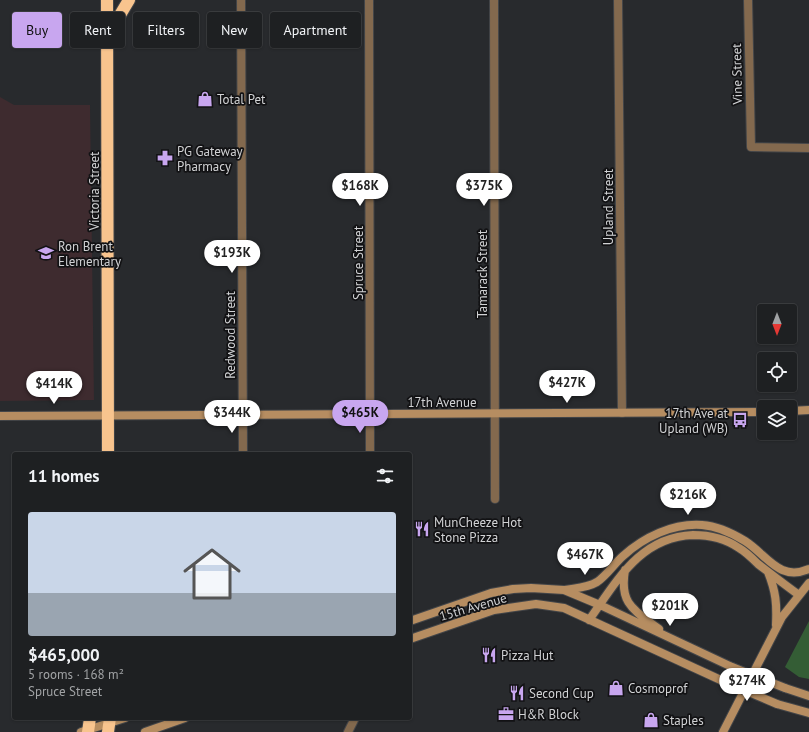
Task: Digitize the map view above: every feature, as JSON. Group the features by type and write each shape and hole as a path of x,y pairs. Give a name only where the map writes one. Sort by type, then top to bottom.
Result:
{"highway":[{"name":"Victoria Street","path":"107,0 108,452"},
{"path":"108,54 117,20 129,0"}],"main road":[{"path":"797,411 809,410"},
{"path":"800,411 809,414"},
{"name":"17th Avenue","path":"0,416 108,414 757,412"},
{"path":"564,590 581,588 596,582 624,555 649,537 678,527 703,525 728,531 746,541 780,570 791,573 799,573 809,569"},
{"path":"589,620 614,583 634,561 653,545 680,536 703,535 724,540 739,548 799,596"},
{"path":"625,570 624,588 625,597 628,602 635,611 672,639"},
{"path":"768,572 776,596 777,610 775,630"},
{"path":"723,732 782,617 809,583"},
{"name":"15th Avenue","path":"412,620 491,593 513,589 532,588 564,590 600,605 732,667 809,696"},
{"name":"15th Avenue","path":"412,638 494,610 536,604 564,608 725,682 777,704 809,713"},
{"path":"87,728 110,724 120,720"},
{"path":"145,732 179,720"}],"street":[{"name":"Redwood Street","path":"241,0 242,452"},
{"name":"Spruce Street","path":"369,0 370,452"},
{"name":"Tamarack Street","path":"494,0 495,499"},
{"name":"Upland Street","path":"618,0 622,413"},
{"name":"Vine Street","path":"748,0 751,147 809,148"},
{"path":"348,732 354,720"}],"shaded area":[{"name":"Ron Brent Elementary","path":"0,97 14,105 90,105 94,400 0,401"}],"green space":[{"path":"809,621 809,679 799,677 785,667"}],"place":[{"name":"Total Pet","path":"205,99"},
{"name":"PG Gateway Pharmacy","path":"165,158"},
{"name":"Ron Brent Elementary","path":"46,253"},
{"name":"17th Ave at Upland (WB)","path":"740,420"},
{"name":"MunCheeze Hot Stone Pizza","path":"422,529"},
{"name":"Pizza Hut","path":"489,655"},
{"name":"Cosmoprof","path":"616,688"},
{"name":"Second Cup","path":"517,693"},
{"name":"H&R Block","path":"506,714"},
{"name":"Staples","path":"651,720"}]}
